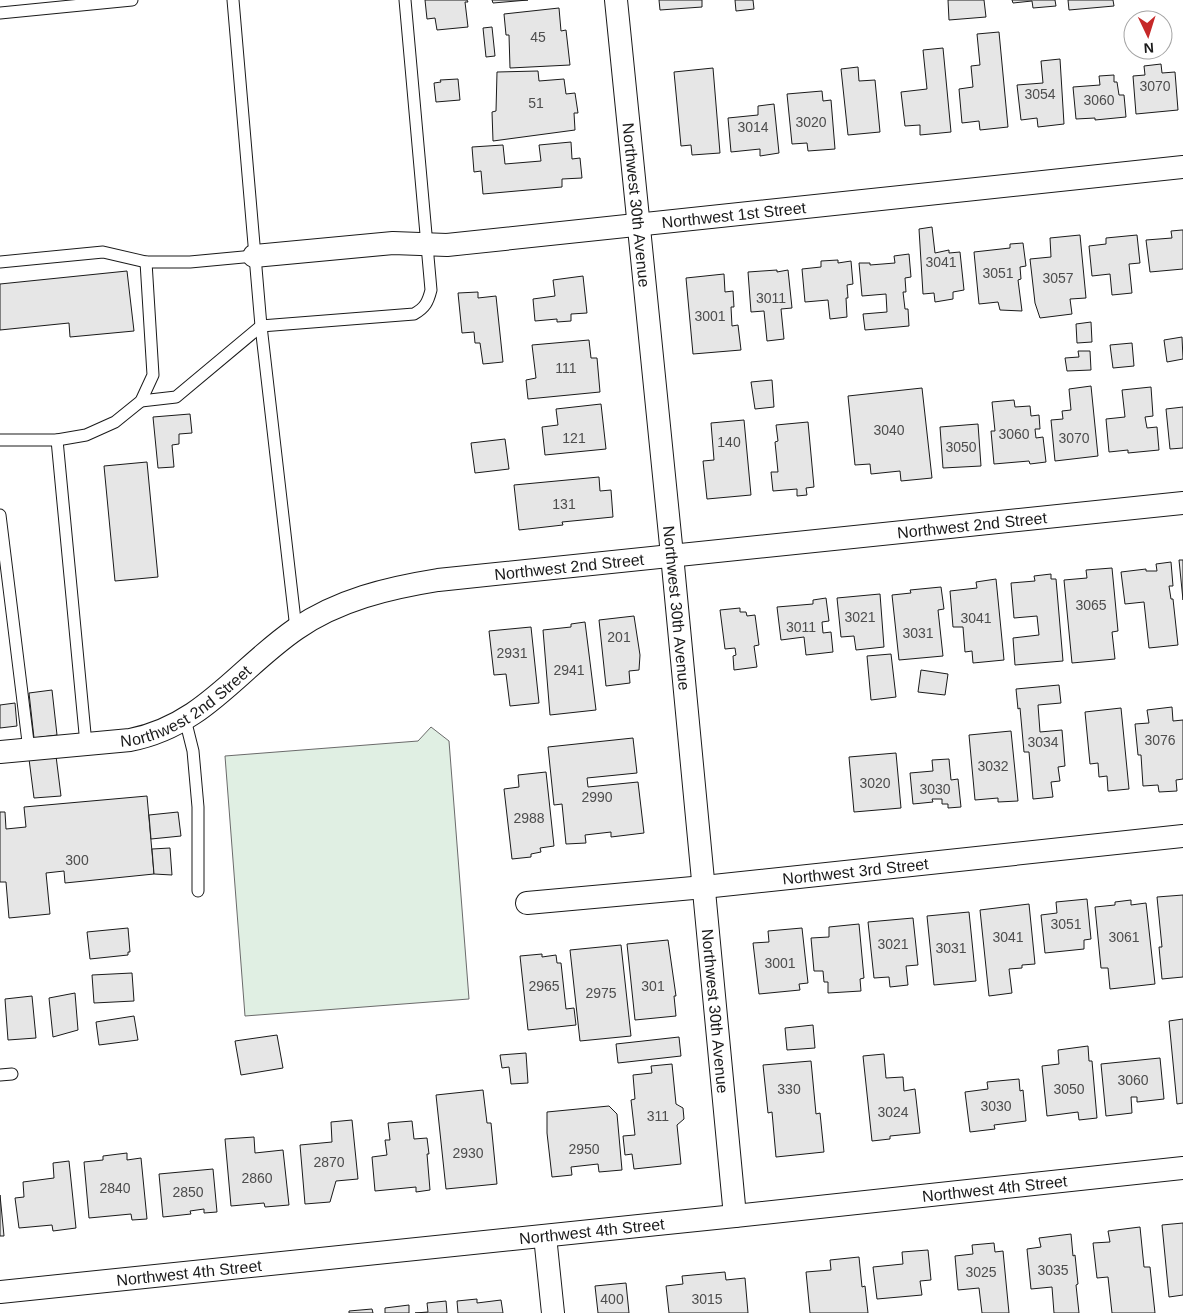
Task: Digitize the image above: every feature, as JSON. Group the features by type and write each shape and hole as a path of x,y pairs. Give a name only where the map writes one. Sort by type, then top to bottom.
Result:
{"street":[{"name":"Northwest 30th Avenue","path":"616,0 672,555 735,1216"},
{"name":"Northwest 1st Street","path":"254,256 394,243 447,245 1183,167"},
{"name":"Northwest 2nd Street","path":"0,752 148,737 166,730 185,720 218,695 296,629 347,602 409,584 1183,503"},
{"name":"Northwest 3rd Street","path":"527,903 704,887 1183,836"},
{"name":"Northwest 4th Street","path":"0,1292 1183,1168"},
{"path":"545,1236 553,1313"}],"lane":[{"path":"0,13 132,0"},
{"path":"233,0 261,326 296,629"},
{"path":"0,440 57,440 86,435 115,422 141,402 176,396 261,326 414,314 423,309 431,290 405,0"},
{"path":"0,262 103,252 146,262 190,262 254,256"},
{"path":"141,402 153,375 146,262"},
{"path":"57,440 86,744"},
{"path":"0,515 29,750"},
{"path":"185,720 193,751 198,807 198,891"}],"green space":[{"path":"431,727 449,741 469,999 245,1016 225,756 418,741"}],"building":[{"path":"425,0 467,0 468,2 465,2 468,27 437,30 435,18 427,19"},
{"path":"492,0 528,0 493,3"},
{"path":"659,0 702,0 702,7 660,10"},
{"path":"735,0 753,0 754,9 736,11"},
{"path":"948,0 984,0 986,17 949,20"},
{"path":"1012,0 1055,0 1056,6 1033,8 1032,1 1013,3"},
{"path":"1068,0 1113,0 1114,6 1069,10"},
{"path":"559,8 561,31 566,30 570,65 510,68 509,35 506,35 504,14"},
{"path":"492,27 495,56 486,57 483,28"},
{"path":"999,32 1008,127 980,130 979,121 962,123 959,89 973,87 971,66 980,65 977,34"},
{"path":"943,48 951,132 920,135 920,125 905,126 901,92 927,89 923,50"},
{"path":"1060,59 1064,124 1038,127 1037,118 1021,120 1017,85 1043,83 1041,61"},
{"path":"1161,64 1162,73 1175,72 1178,110 1136,114 1133,76 1145,75 1144,66"},
{"path":"858,67 859,81 875,80 880,132 848,135 841,69"},
{"path":"713,68 720,153 692,155 691,145 681,146 674,72"},
{"path":"538,71 539,81 564,79 566,94 575,93 578,113 574,113 575,130 493,141 492,112 496,111 497,72"},
{"path":"1114,75 1114,82 1117,82 1119,95 1124,95 1126,117 1095,120 1095,118 1076,119 1073,87 1100,85 1099,76"},
{"path":"458,79 460,100 436,102 434,83 441,82 440,80"},
{"path":"822,91 823,101 831,100 835,149 808,151 807,143 792,144 787,94"},
{"path":"774,104 779,153 760,156 760,149 731,152 728,118 758,115 758,106"},
{"path":"571,142 572,159 580,158 582,178 562,179 562,187 483,194 481,171 474,172 472,147 503,145 505,164 541,161 539,145"},
{"path":"932,227 935,253 949,250 949,253 960,252 964,290 953,292 953,299 935,302 934,293 923,294 919,229"},
{"path":"1183,230 1183,269 1150,272 1146,240 1172,238 1171,231"},
{"path":"1080,235 1086,298 1070,299 1072,314 1040,318 1035,303 1030,259 1051,257 1050,238"},
{"path":"1137,235 1140,263 1129,264 1132,293 1112,295 1110,274 1092,276 1089,246 1106,244 1106,238"},
{"path":"1023,243 1026,266 1020,267 1021,279 1018,280 1022,311 1000,310 998,302 979,304 974,252 1010,248 1010,244"},
{"path":"909,254 911,277 905,278 906,292 903,292 905,309 908,309 909,326 865,330 863,314 887,312 886,294 862,296 859,263 870,263 870,265 895,263 894,256"},
{"path":"838,260 838,263 851,261 853,284 847,285 847,317 830,319 828,300 805,302 802,269 821,267 821,261"},
{"path":"777,270 777,272 788,270 792,308 781,309 784,339 767,341 764,311 751,312 748,272"},
{"path":"127,271 134,331 70,337 69,323 0,330 0,284"},
{"path":"724,274 725,292 733,291 734,307 731,307 732,326 738,325 741,350 693,354 686,278"},
{"path":"583,276 587,313 571,314 571,321 557,322 557,319 535,321 533,299 555,296 553,280"},
{"path":"478,292 478,298 496,296 503,362 483,364 480,343 475,343 474,332 462,333 458,293"},
{"path":"1091,322 1092,342 1077,343 1076,324"},
{"path":"1182,337 1183,359 1167,362 1164,340"},
{"path":"589,340 591,358 597,358 600,392 528,399 526,380 536,378 532,345"},
{"path":"1132,343 1134,366 1113,368 1110,345"},
{"path":"1078,351 1090,351 1091,370 1067,371 1065,358 1079,357"},
{"path":"772,380 774,407 755,409 751,382"},
{"path":"1091,386 1098,456 1055,461 1051,420 1063,419 1062,411 1071,410 1069,389"},
{"path":"1151,387 1153,416 1145,417 1147,428 1157,427 1159,450 1128,453 1128,450 1109,452 1106,419 1125,417 1122,390"},
{"path":"922,388 932,478 901,481 900,471 871,474 870,464 855,465 848,396"},
{"path":"1014,400 1015,407 1030,406 1031,416 1039,415 1040,429 1035,429 1036,438 1043,437 1046,462 1030,464 1029,461 994,464 991,431 995,431 992,402"},
{"path":"601,404 606,449 545,455 542,427 558,425 556,409"},
{"path":"1183,407 1183,448 1170,449 1166,409"},
{"path":"190,414 192,433 179,434 179,444 172,445 174,467 158,468 153,417"},
{"path":"744,420 751,495 707,499 703,461 714,460 711,423"},
{"path":"808,422 814,487 806,488 807,495 797,496 797,489 773,491 771,472 778,472 775,442 778,441 776,425"},
{"path":"978,424 981,466 943,468 940,427"},
{"path":"505,439 509,469 475,473 471,443"},
{"path":"147,462 158,577 115,581 104,466"},
{"path":"599,477 600,491 611,490 613,517 562,522 563,525 519,530 514,485"},
{"path":"1179,560 1183,560 1183,600"},
{"path":"1171,562 1173,586 1169,586 1171,599 1173,599 1178,645 1149,648 1144,602 1125,604 1121,572 1146,569 1146,571 1157,571 1156,564"},
{"path":"1112,568 1118,631 1112,632 1115,659 1072,663 1064,580 1087,578 1086,570"},
{"path":"1051,574 1051,579 1056,579 1063,661 1015,665 1013,638 1039,635 1037,616 1014,618 1011,583 1035,581 1034,576"},
{"path":"996,579 1004,660 973,663 972,651 965,652 963,627 953,627 950,591 977,588 976,582"},
{"path":"941,587 944,609 938,610 943,656 899,660 892,595 911,593 910,590"},
{"path":"880,594 884,647 856,650 854,636 841,637 837,598"},
{"path":"826,598 829,621 822,622 823,633 831,632 833,652 806,655 804,637 781,640 777,607 813,604 813,600"},
{"path":"740,608 740,612 746,612 747,616 755,615 759,645 754,646 757,667 734,670 733,656 736,655 735,648 725,649 720,610"},
{"path":"634,616 640,655 639,670 629,671 630,683 606,686 599,620"},
{"path":"585,622 596,710 550,715 543,630 571,627 571,624"},
{"path":"531,627 539,703 510,706 506,674 494,675 489,631"},
{"path":"891,654 896,697 871,700 867,656"},
{"path":"921,670 948,674 945,695 918,692"},
{"path":"1059,685 1061,703 1038,705 1040,732 1062,730 1065,766 1058,767 1060,781 1051,782 1053,797 1033,799 1029,752 1024,752 1020,708 1018,709 1016,689"},
{"path":"52,690 57,735 34,738 29,693"},
{"path":"15,703 17,726 0,728 0,705"},
{"path":"1172,707 1173,721 1183,720 1183,779 1176,780 1177,791 1159,792 1158,785 1143,786 1141,755 1138,755 1135,724 1149,723 1147,710"},
{"path":"1121,708 1129,789 1108,791 1107,776 1099,777 1098,763 1090,764 1085,712"},
{"path":"1011,731 1018,801 998,802 998,798 975,800 969,735"},
{"path":"633,738 637,773 587,778 588,787 638,782 644,833 611,837 611,832 585,835 586,843 566,844 562,804 554,805 548,747"},
{"path":"896,753 901,808 854,812 849,757"},
{"path":"56,756 61,796 34,798 29,759"},
{"path":"949,759 951,780 958,779 961,807 948,808 948,804 942,804 942,799 932,799 933,802 913,804 910,773 933,771 932,760"},
{"path":"546,772 554,846 540,848 541,852 531,854 531,857 512,859 504,789 519,787 518,775"},
{"path":"147,796 154,874 65,883 64,871 46,873 50,914 9,918 6,882 0,882 0,812 5,812 6,829 26,827 24,807"},
{"path":"178,812 181,836 151,839 149,815"},
{"path":"170,848 172,875 154,874 152,849"},
{"path":"1183,895 1183,977 1162,979 1159,947 1162,947 1157,897"},
{"path":"1087,899 1091,939 1084,940 1084,949 1045,953 1041,915 1057,913 1056,902"},
{"path":"1131,900 1131,905 1146,903 1155,984 1110,989 1108,968 1101,968 1095,907 1115,905 1115,902"},
{"path":"1029,904 1035,964 1009,969 1012,993 989,996 980,910"},
{"path":"969,912 976,981 934,985 927,916"},
{"path":"913,918 918,965 906,966 908,985 890,987 889,977 874,978 868,922"},
{"path":"859,924 864,978 860,979 861,991 828,993 828,982 824,982 823,971 814,971 811,938 829,937 829,927"},
{"path":"128,928 130,952 128,952 128,955 90,959 87,932"},
{"path":"802,928 808,983 799,984 800,990 759,994 753,943 769,942 768,931"},
{"path":"668,940 676,996 674,996 676,1016 635,1020 627,944"},
{"path":"621,945 631,1036 580,1041 570,950"},
{"path":"542,954 542,957 556,955 557,963 561,963 566,1009 574,1008 576,1025 528,1030 520,956"},
{"path":"132,973 134,1001 94,1003 92,975"},
{"path":"75,993 78,1030 53,1037 49,998"},
{"path":"32,996 36,1038 8,1040 5,999"},
{"path":"134,1016 138,1040 99,1045 96,1022"},
{"path":"1183,1019 1183,1103 1177,1104 1169,1021"},
{"path":"813,1025 815,1048 787,1050 785,1028"},
{"path":"277,1035 283,1068 241,1075 235,1041"},
{"path":"679,1037 681,1056 618,1063 616,1044"},
{"path":"1088,1046 1089,1061 1092,1061 1097,1118 1079,1120 1078,1112 1047,1116 1042,1066 1059,1064 1058,1050"},
{"path":"526,1053 528,1083 511,1084 509,1067 502,1068 500,1055"},
{"path":"884,1054 886,1078 903,1077 904,1091 915,1089 920,1133 890,1136 890,1139 872,1141 863,1056"},
{"path":"1160,1058 1164,1099 1137,1102 1137,1097 1131,1097 1132,1113 1106,1116 1101,1064"},
{"path":"811,1061 816,1114 820,1113 824,1152 776,1157 772,1112 768,1113 763,1065"},
{"path":"672,1064 676,1104 683,1108 684,1119 677,1125 681,1164 634,1169 632,1154 625,1155 623,1136 635,1135 631,1100 635,1099 633,1075 652,1073 651,1066"},
{"path":"1019,1079 1020,1091 1023,1090 1026,1121 994,1125 995,1129 970,1132 965,1092 988,1089 987,1082"},
{"path":"483,1090 487,1123 491,1123 497,1184 446,1189 436,1095"},
{"path":"609,1106 617,1114 622,1170 599,1172 598,1164 571,1167 572,1175 552,1177 547,1133 547,1112"},
{"path":"352,1120 358,1179 336,1181 330,1202 305,1204 300,1145 332,1142 331,1122"},
{"path":"412,1121 414,1139 427,1138 430,1190 416,1192 416,1187 375,1191 372,1157 387,1155 385,1140 390,1140 388,1123"},
{"path":"254,1137 255,1153 283,1150 289,1205 265,1207 264,1203 231,1206 225,1139"},
{"path":"127,1153 127,1160 141,1158 147,1219 132,1220 131,1214 89,1218 84,1162 103,1160 103,1156"},
{"path":"69,1161 76,1228 53,1231 52,1225 19,1228 15,1198 24,1197 23,1182 54,1178 53,1163"},
{"path":"213,1169 217,1212 204,1213 204,1209 190,1211 191,1214 163,1217 159,1174"},
{"path":"0,1195 4,1236 0,1236"},
{"path":"1183,1223 1183,1295 1169,1297 1162,1225"},
{"path":"1140,1227 1144,1267 1150,1267 1155,1313 1112,1313 1108,1277 1097,1278 1093,1243 1110,1242 1108,1231"},
{"path":"1071,1234 1078,1284 1076,1285 1079,1313 1054,1313 1052,1287 1031,1289 1027,1249 1041,1247 1039,1238"},
{"path":"994,1243 995,1252 1003,1251 1009,1313 982,1313 979,1288 958,1290 955,1256 973,1254 972,1245"},
{"path":"928,1250 931,1280 920,1281 922,1295 877,1299 873,1267 903,1264 902,1252"},
{"path":"859,1257 862,1287 865,1286 868,1313 810,1313 806,1272 831,1270 830,1260"},
{"path":"725,1272 726,1280 745,1278 748,1313 669,1313 666,1286 683,1284 682,1276"},
{"path":"626,1283 629,1313 598,1313 595,1286"},
{"path":"477,1299 477,1303 501,1300 503,1313 458,1313 457,1301"},
{"path":"446,1301 447,1313 415,1313 428,1312 427,1303"},
{"path":"409,1305 409,1313 385,1313 385,1308"},
{"path":"372,1309 373,1313 349,1313 349,1311"}]}
